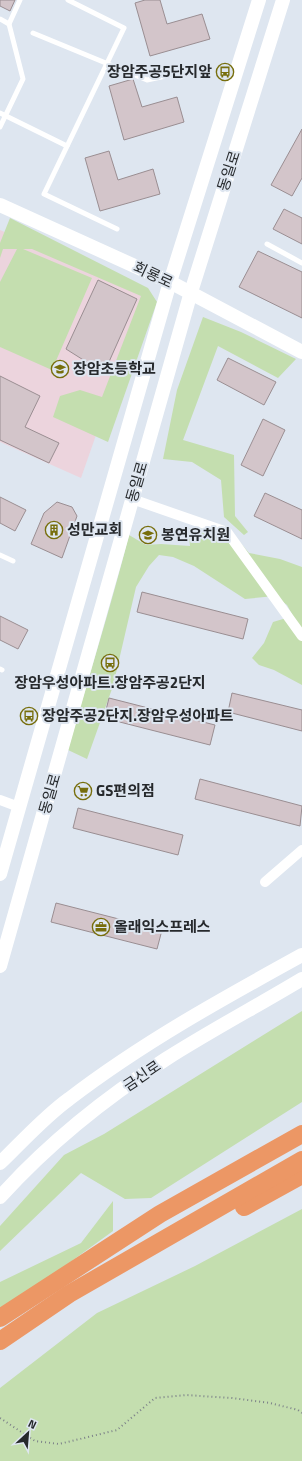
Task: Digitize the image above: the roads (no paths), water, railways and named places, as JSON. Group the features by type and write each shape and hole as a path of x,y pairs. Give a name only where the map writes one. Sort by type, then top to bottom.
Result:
{"highway":[{"path":"0,1318 160,1214 302,1134"},
{"path":"0,1328 28,1308 64,1286 302,1149"},
{"path":"0,1340 69,1294 302,1160"},
{"path":"0,1352 24,1332 72,1302 302,1175"}],"street":[{"name":"동일로","path":"0,874 170,282 258,0"},
{"name":"동일로","path":"0,966 190,292 283,0"},
{"name":"회룡로","path":"0,205 170,282 302,352"},
{"path":"132,499 227,532 302,636"},
{"path":"0,800 19,807"},
{"path":"265,882 302,850"},
{"name":"금신로","path":"0,1164 68,1100 118,1064 201,1011 302,954"},
{"name":"금신로","path":"0,1197 61,1137 120,1090 165,1060 302,979"}],"lane":[{"path":"0,127 3,114 23,79 9,24 20,0"},
{"path":"68,0 124,28 44,194 117,229"},
{"path":"0,19 9,24"},
{"path":"33,34 147,80 189,71"},
{"path":"3,114 67,146"},
{"path":"267,244 302,263"},
{"path":"0,554 13,561"}],"place":[{"name":"장암주공5단지앞","path":"225,72"},
{"name":"장암초등학교","path":"60,369"},
{"name":"성만교회","path":"54,530"},
{"name":"봉연유치원","path":"148,535"},
{"name":"장암우성아파트.장암주공2단지","path":"110,663"},
{"name":"장암주공2단지.장암우성아파트","path":"29,716"},
{"name":"GS편의점","path":"83,791"},
{"name":"올래익스프레스","path":"101,927"}]}
